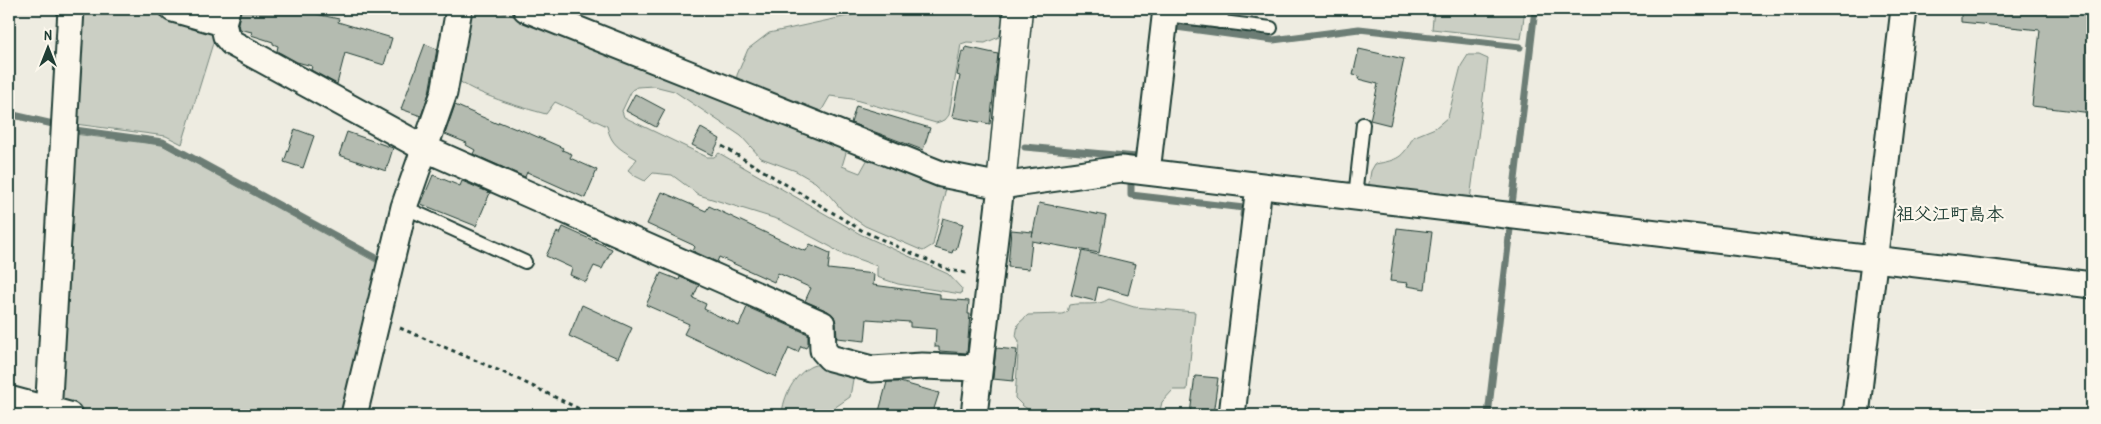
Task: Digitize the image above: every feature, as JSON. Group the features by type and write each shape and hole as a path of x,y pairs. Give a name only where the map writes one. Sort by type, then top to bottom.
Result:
{"street":[{"path":"9,399 55,413 71,9"},
{"path":"173,9 225,16 226,36 232,43 424,148 822,324 822,350 830,358 872,369 922,366 979,368"},
{"path":"354,415 379,319 404,207 444,93 460,9"},
{"path":"526,9 941,174 1001,186 1122,169 2092,285"},
{"path":"974,415 1001,186 1018,9"},
{"path":"1856,415 1904,9"},
{"path":"1147,172 1166,12"},
{"path":"1232,415 1259,186"}],"lane":[{"path":"1219,22 1224,9"},
{"path":"1166,12 1219,22 1271,28"},
{"path":"1355,197 1363,124"},
{"path":"404,207 526,262"}],"path":[{"path":"722,146 863,230 949,270 990,278"},
{"path":"379,319 507,374 592,415"}],"shaded area":[{"path":"81,9 140,9 217,30 182,144 166,136 75,124"},
{"path":"467,9 495,9 848,146 842,166 860,173 870,155 943,183 945,192 933,245 923,251 865,226 843,211 815,182 796,171 761,158 741,136 674,91 654,86 637,87 632,90 622,111 624,117 707,157 714,157 719,153 860,234 948,274 962,289 961,294 898,284 877,277 877,266 838,252 780,220 699,195 672,175 653,173 645,181 628,170 637,159 617,146 611,138 607,126 555,102 546,114 499,100 474,90 455,78"},
{"path":"880,9 1004,10 1003,25 999,37 985,43 967,42 961,44 949,115 945,120 936,123 852,99 830,96 822,110 813,114 736,83 737,75 748,49 769,33"},
{"path":"1434,9 1525,9 1521,39 1432,29"},
{"path":"1468,55 1479,55 1488,59 1470,200 1368,189 1371,171 1375,164 1399,157 1406,150 1413,137 1435,128 1448,117 1461,66"},
{"path":"74,134 162,145 383,266 346,415 96,415 64,401 59,394"},
{"path":"1109,299 1134,307 1195,312 1187,390 1173,390 1162,402 1159,415 1037,415 1023,406 1015,398 1019,341 1016,336 1018,324 1028,315 1062,314 1067,312 1069,305 1095,304"},
{"path":"814,365 828,365 847,371 853,379 850,397 824,415 782,415 787,394 800,374"}],"building":[{"path":"241,9 307,9 317,11 316,14 339,19 338,22 392,38 384,65 345,53 337,84 311,70 312,66 297,62 277,51 278,46 273,44 273,42 251,35 252,32 239,29 238,23"},
{"path":"1961,9 2092,9 2092,113 2032,106 2040,30 1961,22"},
{"path":"425,44 437,49 429,93 421,116 401,109"},
{"path":"966,47 998,54 990,124 952,117 960,76 957,75 962,51 965,52"},
{"path":"1359,49 1404,59 1390,125 1370,120 1378,84 1358,79 1359,76 1353,75"},
{"path":"635,94 665,110 656,127 626,111"},
{"path":"455,105 498,124 499,122 517,128 563,148 562,150 572,154 570,158 597,170 585,198 527,172 525,177 473,154 475,150 466,145 467,143 445,134"},
{"path":"856,106 930,128 923,150 851,123"},
{"path":"701,128 720,139 712,155 692,145"},
{"path":"295,129 314,136 303,168 284,162"},
{"path":"347,132 393,148 386,171 339,155"},
{"path":"433,175 460,186 462,181 490,193 476,226 421,204"},
{"path":"662,192 706,211 709,206 800,249 806,251 810,244 830,253 828,269 874,274 873,285 940,294 940,299 969,301 967,353 939,351 939,347 935,347 936,329 910,327 910,322 867,319 865,341 837,338 834,316 828,311 805,301 811,288 778,273 774,282 719,257 717,262 693,251 695,247 693,245 647,224"},
{"path":"1039,203 1106,216 1099,253 1032,241 1029,269 1008,267 1011,230 1033,232 1032,237"},
{"path":"943,218 963,224 956,250 953,250 952,253 935,248"},
{"path":"563,227 612,249 602,269 594,266 586,282 570,275 572,268 546,256 557,232 560,234"},
{"path":"1397,228 1432,232 1425,289 1407,286 1408,283 1390,281"},
{"path":"1082,251 1136,264 1128,295 1098,287 1095,301 1071,295"},
{"path":"661,273 679,280 680,277 699,285 693,298 706,304 704,309 739,326 747,307 808,334 806,348 801,346 798,352 789,348 776,377 684,334 689,324 646,305"},
{"path":"582,305 632,328 618,358 569,336"},
{"path":"996,348 1017,350 1013,381 993,379"},
{"path":"1195,376 1218,378 1213,415 1190,414"},
{"path":"887,382 900,382 939,393 932,415 878,415"}],"waterway":[{"path":"1512,205 1535,9"},
{"path":"1173,34 1176,27 1273,40 1359,29 1520,47"},
{"path":"9,114 53,124"},
{"path":"75,130 163,142 380,260"},
{"path":"1025,147 1137,157"},
{"path":"1131,184 1131,195 1244,208 1243,215"},
{"path":"1488,415 1510,229"}],"district":[{"name":"祖父江町島本","path":"1950,213"}]}
